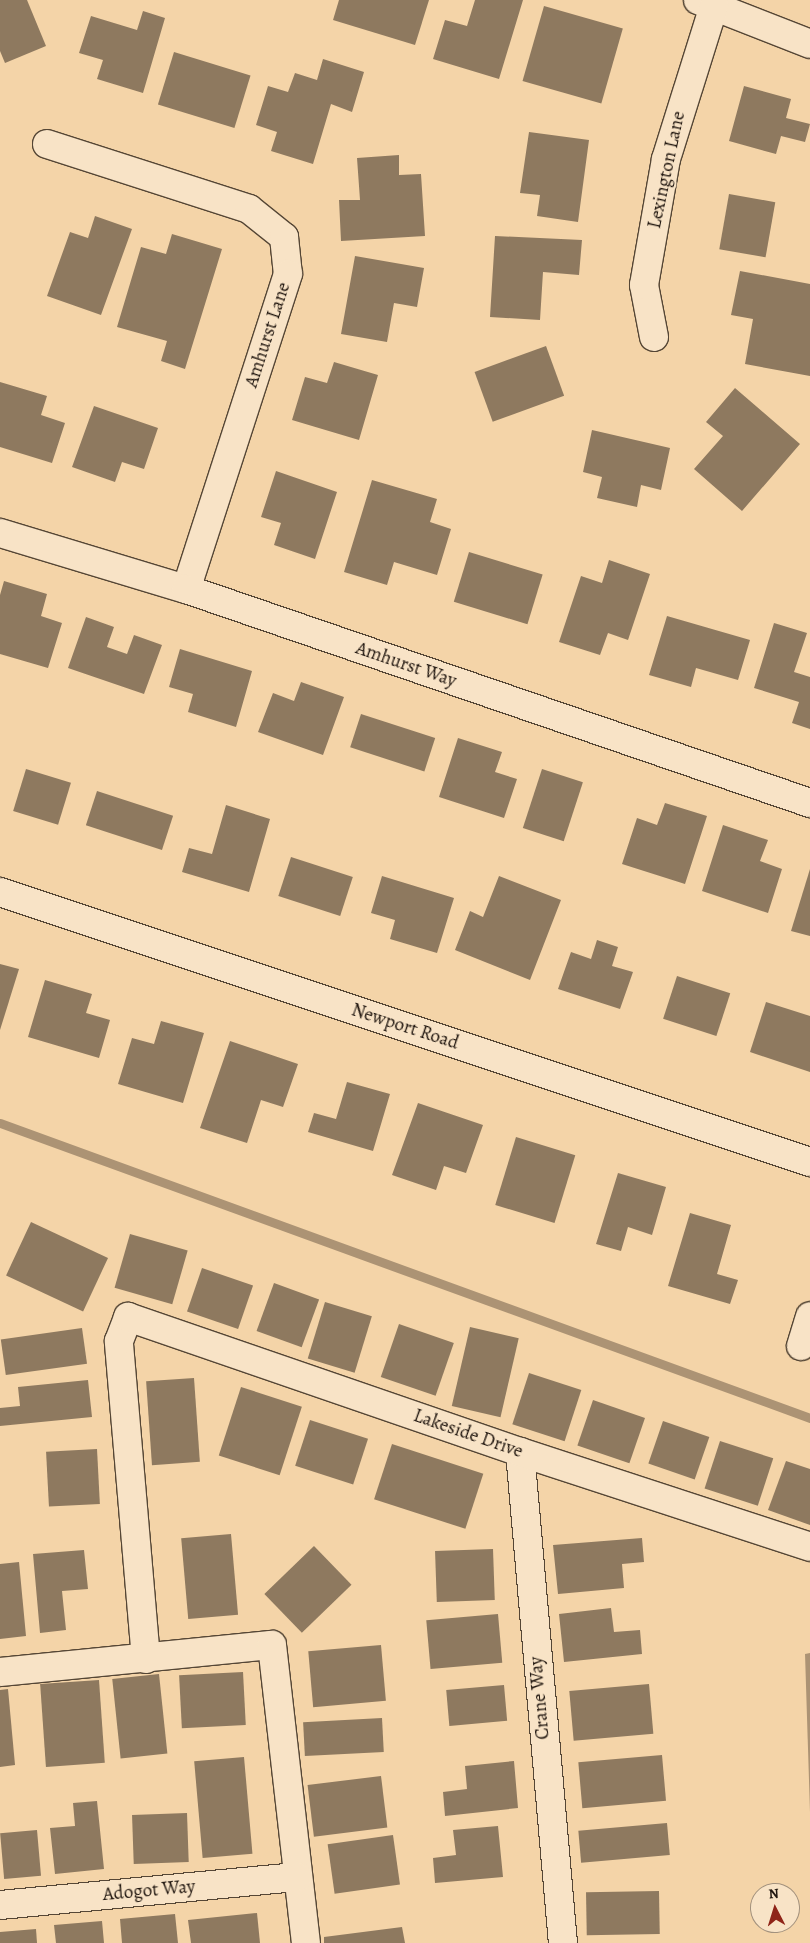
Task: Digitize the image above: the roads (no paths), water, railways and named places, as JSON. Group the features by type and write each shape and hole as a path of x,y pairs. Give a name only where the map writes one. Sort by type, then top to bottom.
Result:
{"street":[{"path":"706,3 810,44"},
{"name":"Lexington Lane","path":"654,337 644,284 671,136 706,3"},
{"name":"Amhurst Lane","path":"48,144 249,209 284,237 288,274 186,590"},
{"name":"Amhurst Way","path":"0,532 186,590 810,803"},
{"name":"Newport Road","path":"0,892 810,1162"},
{"path":"801,1346 810,1316"},
{"name":"Lakeside Drive","path":"146,1659 119,1340 128,1317 520,1452 810,1547"},
{"name":"Crane Way","path":"520,1452 563,1943"},
{"path":"0,1672 272,1645 297,1843 298,1878 306,1943"},
{"name":"Adogot Way","path":"0,1905 298,1878"}],"waterway":[{"path":"0,1123 810,1418"}]}
